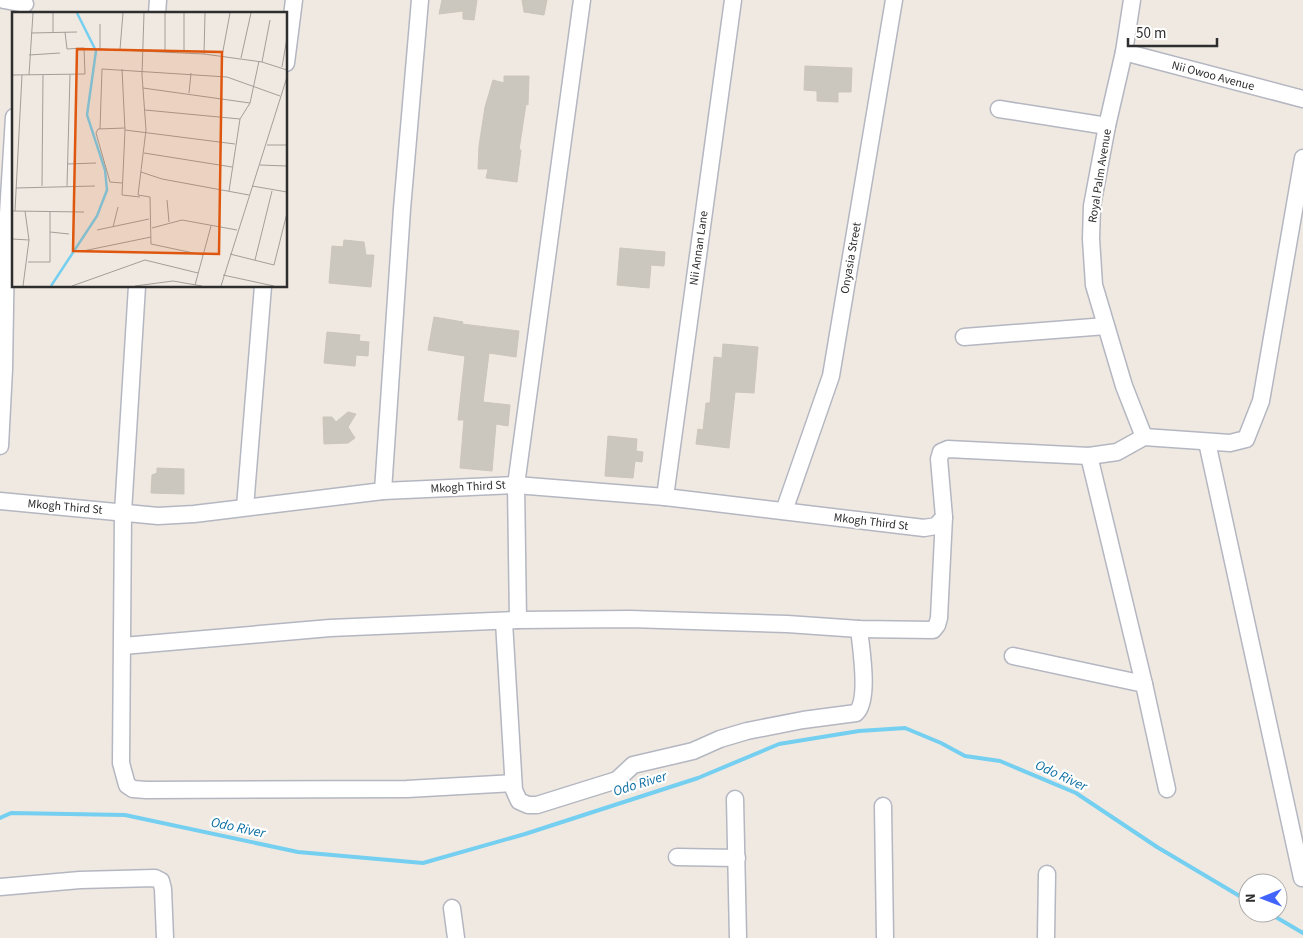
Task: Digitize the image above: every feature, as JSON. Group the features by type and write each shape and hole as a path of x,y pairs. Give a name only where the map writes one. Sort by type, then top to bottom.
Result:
{"street":[{"path":"4,0 25,6"},
{"path":"288,47 294,0"},
{"path":"383,491 402,209 420,0"},
{"path":"582,0 516,485 511,621 513,783 519,801 528,805 537,805 617,780 633,765 693,751 720,739 747,731 856,712 862,705 864,692 859,629"},
{"name":"Nii Annan Lane","path":"665,497 733,0"},
{"name":"Onyasia Street","path":"784,511 831,376 894,0"},
{"name":"Royal Palm Avenue","path":"1132,0 1124,52 1107,126 1092,206 1090,239 1094,286 1124,386 1144,437"},
{"name":"Nii Owoo Avenue","path":"1124,52 1303,100"},
{"path":"999,109 1107,126"},
{"path":"0,446 3,246 12,140"},
{"path":"123,646 330,628 511,621 630,619 787,624 859,629 933,630 937,625 940,521 939,459 941,452 948,450 1089,456 1117,452 1144,437 1230,443 1246,439 1261,401 1303,158"},
{"path":"137,288 123,512 122,763 126,785 132,789 246,791 407,789 513,783"},
{"path":"245,507 263,288"},
{"path":"964,337 1106,326"},
{"path":"1207,442 1302,878"},
{"path":"1089,456 1144,684 1167,789"},
{"name":"Mkogh Third St","path":"0,501 158,516 194,514 383,491 516,485 665,497 924,528 940,521"},
{"path":"1013,656 1144,684"},
{"path":"735,799 738,938"},
{"path":"883,806 885,938"},
{"path":"677,858 736,858"},
{"path":"1046,938 1047,874"},
{"path":"0,887 80,880 155,878 161,881 163,889 165,938"},
{"path":"452,908 456,938"}],"building":[{"path":"442,0 477,0 474,20 463,19 463,11 439,14"},
{"path":"522,0 547,0 544,15 524,12"},
{"path":"805,66 852,68 851,92 838,92 838,102 817,101 817,91 804,90"},
{"path":"504,76 529,76 528,105 526,104 519,150 521,150 517,182 486,178 488,169 478,169 479,146 485,107 493,80 504,83"},
{"path":"344,240 364,242 366,255 374,255 371,287 329,283 332,246 343,247"},
{"path":"620,248 665,252 664,266 651,265 649,288 617,285"},
{"path":"434,317 463,322 462,324 519,331 516,357 489,353 483,402 510,405 508,426 496,424 492,471 460,468 464,420 458,420 465,356 428,350"},
{"path":"327,332 360,335 359,341 369,342 368,356 356,355 355,366 324,363"},
{"path":"723,344 758,347 754,393 735,392 729,448 696,444 698,429 703,430 706,403 710,403 714,357 722,358"},
{"path":"348,412 356,414 348,427 355,438 348,443 324,444 323,417 332,417 336,422"},
{"path":"608,436 637,439 636,451 643,452 642,462 635,461 633,478 605,476"},
{"path":"157,468 184,469 184,494 151,493 152,475 157,473"}],"waterway":[{"name":"Odo River","path":"0,818 11,813 125,815 298,852 423,863 525,834 698,778 779,744 859,731 905,728 941,743 965,756 1000,761 1076,793 1157,847 1238,895"},
{"name":"Odo River","path":"1286,923 1303,933"}]}
